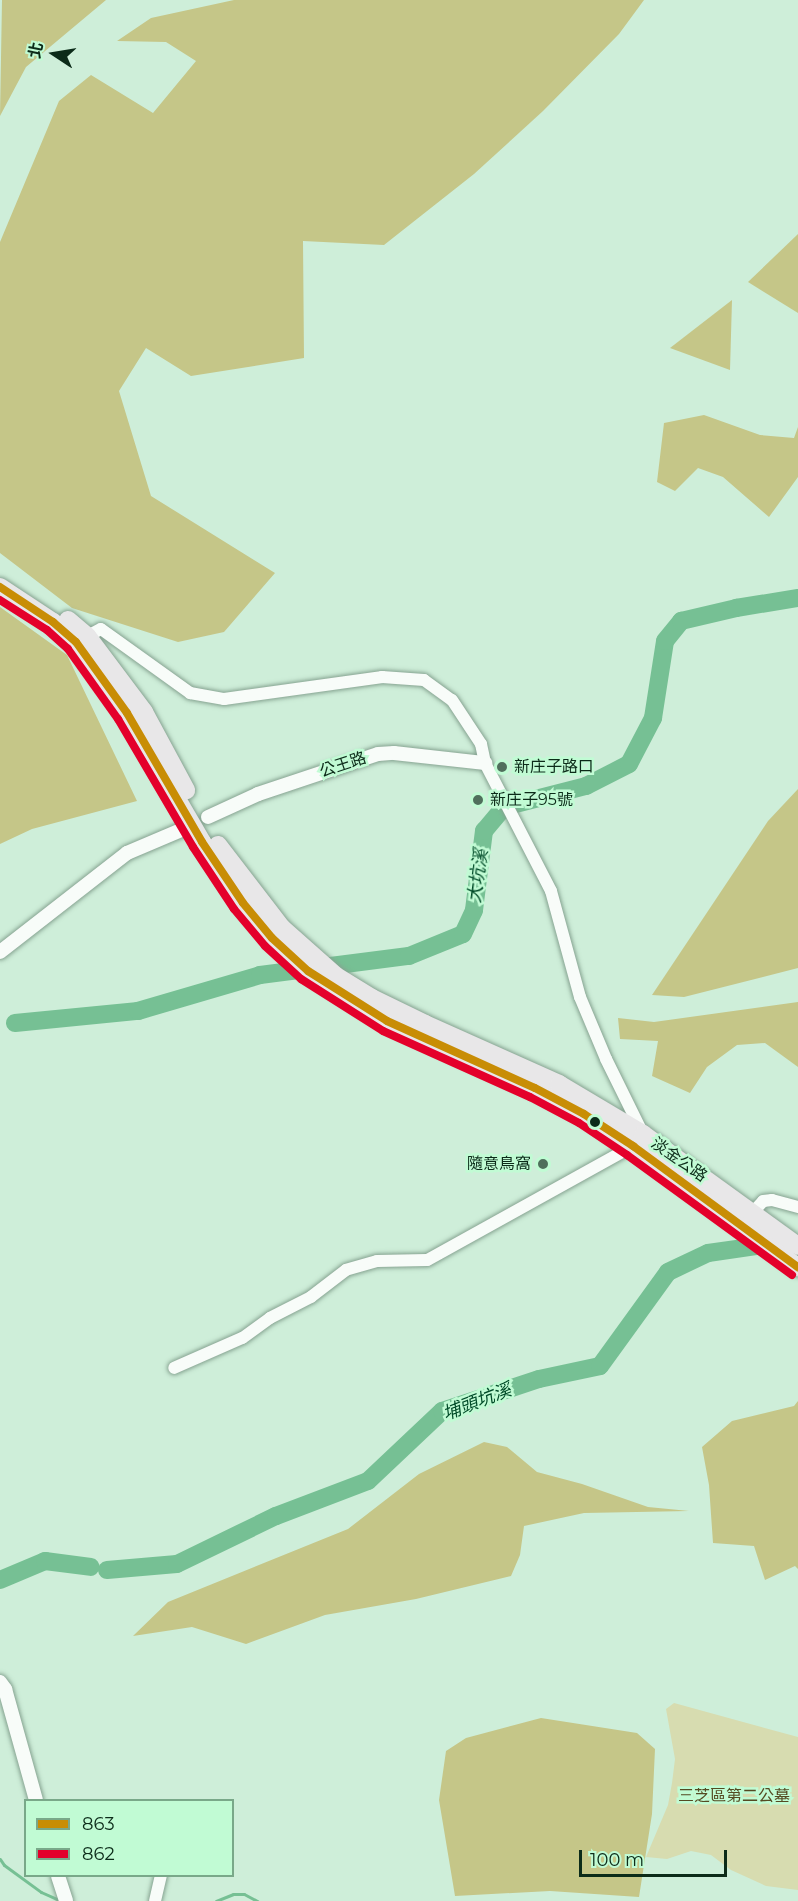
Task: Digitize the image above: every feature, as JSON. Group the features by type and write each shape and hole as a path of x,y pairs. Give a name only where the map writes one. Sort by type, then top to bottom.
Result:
{"main road":[{"path":"0,572 82,639 193,815"},
{"path":"0,587 82,639"},
{"name":"淡金公路","path":"193,815 243,903 329,979 387,1021 543,1092 638,1140 798,1245"},
{"name":"淡金公路","path":"638,1140 732,1220 797,1266"}],"street":[{"path":"82,639 101,629 190,693 224,699 382,677 424,680 452,700 481,744 485,763 501,790 551,891 580,997 638,1140 427,1260 377,1262 346,1270 310,1297 270,1318 242,1338 174,1368"},
{"name":"公王路","path":"0,952 127,853 193,815 378,754 394,753 485,763"},
{"path":"757,1216 763,1201 772,1200 798,1207"},
{"path":"0,1682 5,1689 36,1799"},
{"path":"59,1877 65,1899"},
{"path":"155,1901 161,1877"}],"green space":[{"path":"2,0 106,0 26,67 0,116"},
{"path":"234,0 644,0 619,34 543,111 474,174 384,245 303,241 304,358 191,376 146,348 119,391 151,496 275,573 224,632 178,642 72,608 0,553 0,242 59,101 91,75 153,113 196,61 166,42 117,41 151,18"},
{"path":"798,234 798,313 748,282"},
{"path":"732,300 730,370 670,348"},
{"path":"704,415 760,435 794,438 798,427 798,477 769,517 723,477 698,468 675,491 657,482 664,423"},
{"path":"0,607 67,655 137,801 32,829 0,844"},
{"path":"798,789 798,968 684,997 652,995 768,821"},
{"path":"798,1002 798,1067 765,1043 737,1045 707,1067 690,1093 652,1076 658,1041 620,1039 618,1018 654,1022"},
{"path":"798,1401 798,1569 795,1566 765,1580 754,1546 713,1543 709,1485 702,1447 732,1421 794,1406"},
{"path":"484,1442 507,1447 537,1472 582,1484 648,1507 689,1511 584,1513 524,1526 520,1555 511,1576 416,1599 325,1615 246,1644 192,1627 133,1636 168,1602 348,1529 419,1474"},
{"name":"三芝區第二公墓","path":"674,1703 798,1737 798,1890 766,1886 731,1870 711,1855 691,1851 667,1859 646,1857 668,1805 672,1783 675,1759 666,1709"},
{"path":"541,1718 637,1733 655,1749 652,1814 639,1897 550,1891 455,1896 439,1800 446,1751 466,1738"}],"waterway":[{"name":"大坑溪","path":"15,1023 138,1011 260,975 409,956 463,934 474,910 484,831 504,807 586,786 629,764 653,718 665,641 681,621 736,608 798,598"},
{"name":"埔頭坑溪","path":"107,1570 177,1564 276,1516 368,1481 442,1411 539,1379 600,1366 668,1272 708,1253 778,1243"},
{"name":"埔頭坑溪","path":"0,1580 45,1561 91,1567"},
{"path":"0,1859 4,1865 41,1892 61,1901"},
{"path":"216,1901 233,1894 244,1894 257,1901"}],"transit line":[{"name":"863","path":"0,587 53,622 76,642 127,713 202,842 243,903 272,938 308,971 387,1021 535,1088 584,1114 633,1146 798,1267"},
{"name":"862","path":"0,600 47,630 68,649 118,719 193,847 234,909 265,946 301,979 383,1031 530,1097 579,1123 627,1155 792,1275"}],"place":[{"name":"新庄子路口","path":"502,767"},
{"name":"新庄子95號","path":"478,800"},
{"name":"隨意鳥窩","path":"543,1164"}]}
